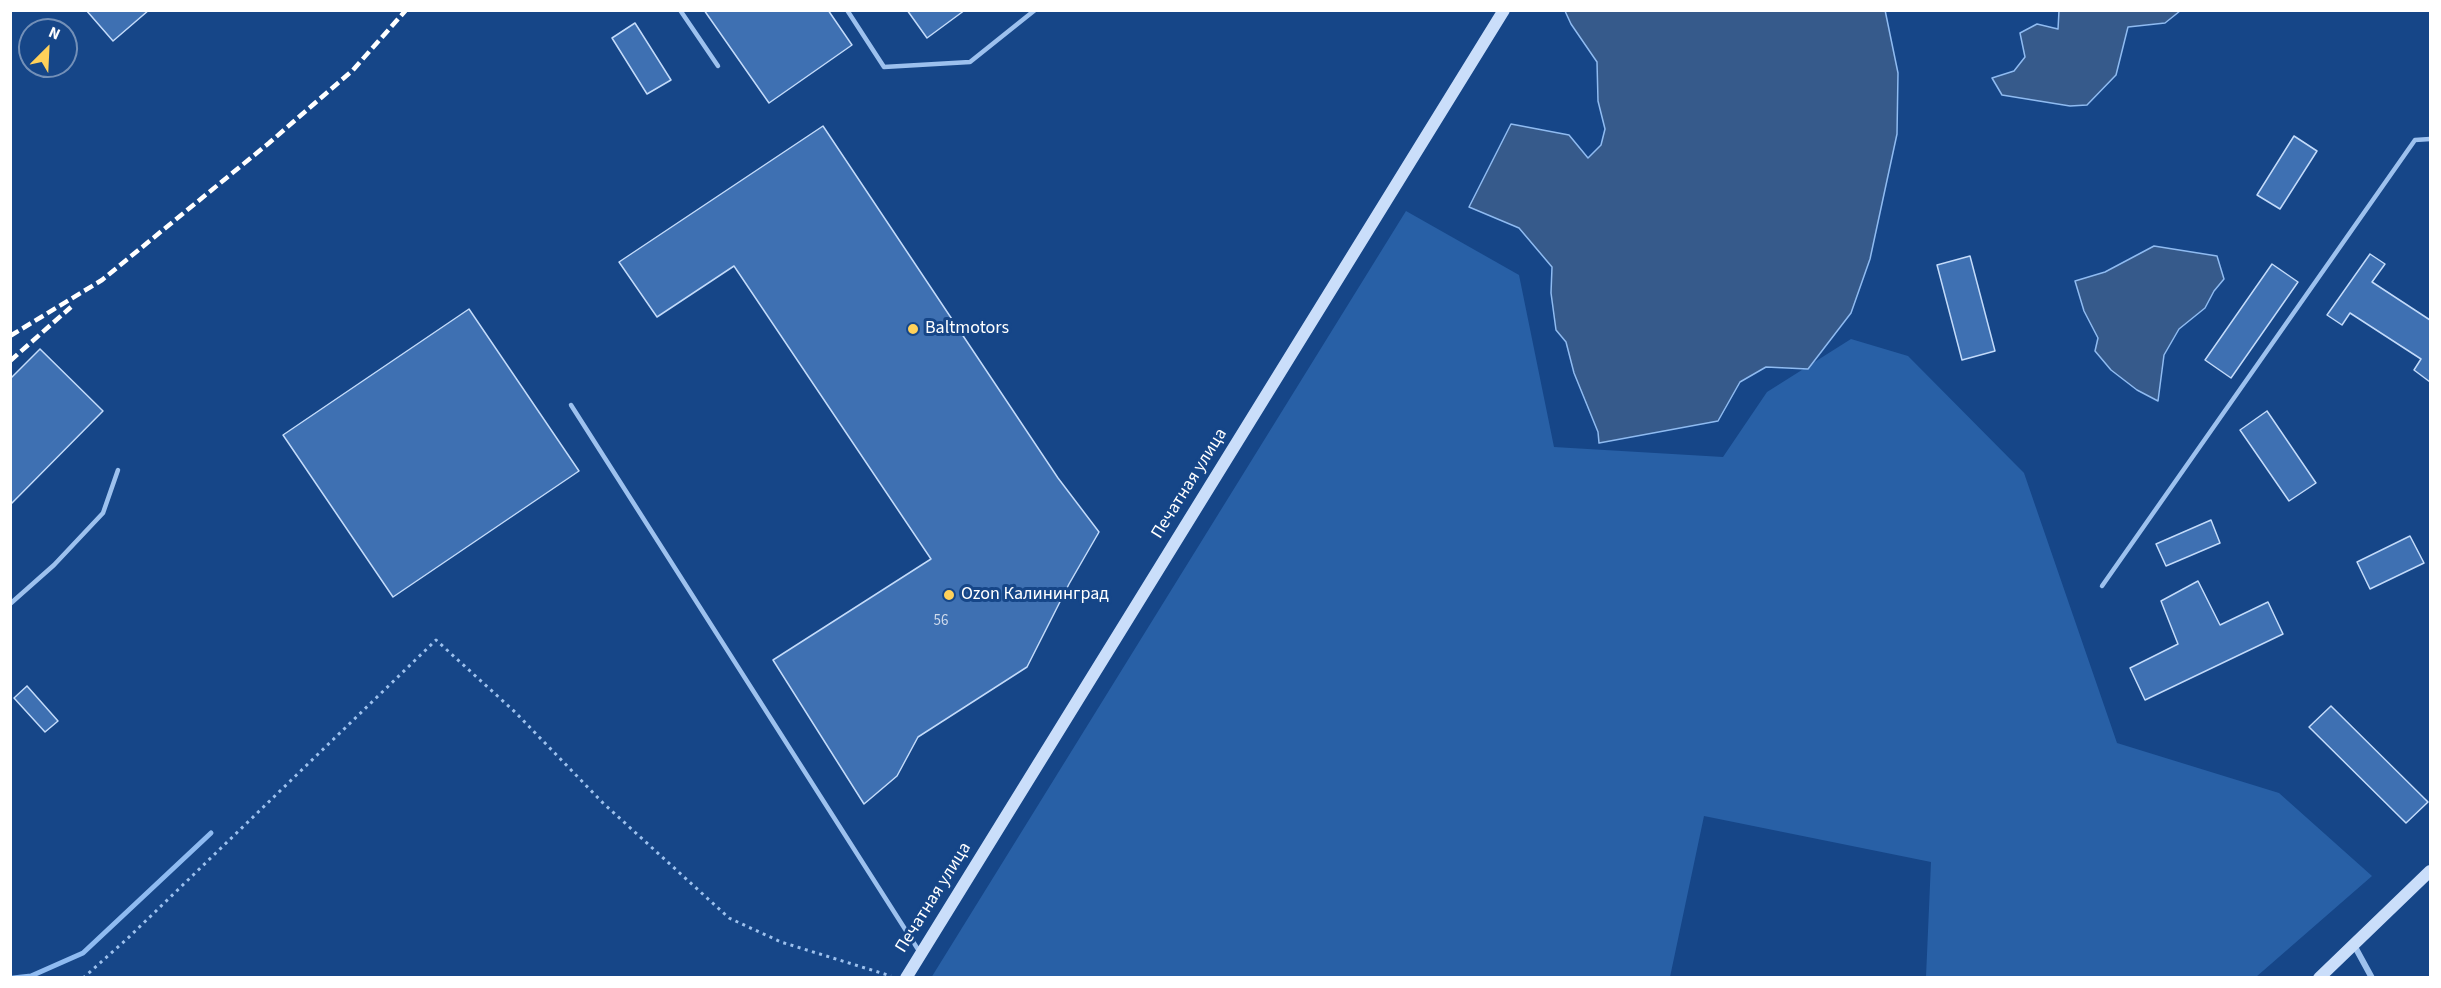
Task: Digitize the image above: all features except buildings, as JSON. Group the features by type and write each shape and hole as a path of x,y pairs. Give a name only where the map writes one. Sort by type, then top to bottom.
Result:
{"street":[{"name":"Печатная улица","path":"906,978 1504,10"},
{"path":"2319,978 2430,871"},
{"path":"2353,945 2372,978"}],"lane":[{"path":"680,10 718,66"},
{"path":"847,10 884,68 970,62 1035,10"},
{"path":"2102,586 2415,140 2430,139"},
{"path":"571,405 920,954"},
{"path":"10,604 54,565 103,513 118,470"}],"path":[{"path":"83,978 135,931 436,639 515,712 603,802 729,918 782,942 896,978"}],"shaded area":[{"path":"1885,10 1898,73 1897,134 1870,259 1851,313 1808,369 1766,367 1740,382 1718,421 1599,443 1598,432 1574,373 1566,342 1556,330 1551,293 1552,267 1519,228 1469,207 1511,124 1569,135 1588,158 1601,145 1605,129 1598,101 1597,62 1571,24 1565,11"},
{"path":"2059,10 2180,11 2165,23 2128,27 2116,75 2087,105 2070,106 2002,95 1992,78 2014,71 2025,57 2020,33 2037,24 2058,29"},
{"path":"1406,211 1519,275 1554,447 1723,457 1767,392 1851,339 1908,356 2024,473 2117,743 2279,793 2372,876 2256,977 1926,977 1931,862 1704,816 1670,977 931,978"},
{"path":"2154,246 2217,256 2224,279 2205,308 2179,329 2164,355 2158,401 2137,390 2111,370 2095,351 2098,338 2084,311 2075,281 2105,272"}],"waterway":[{"path":"13,978 31,976 83,953 211,833"}],"railway":[{"path":"10,336 102,280 269,143 353,70 406,10"},
{"path":"10,361 71,307"}],"place":[{"name":"Baltmotors","path":"913,329"},
{"name":"Ozon Калининград","path":"949,595"}]}
